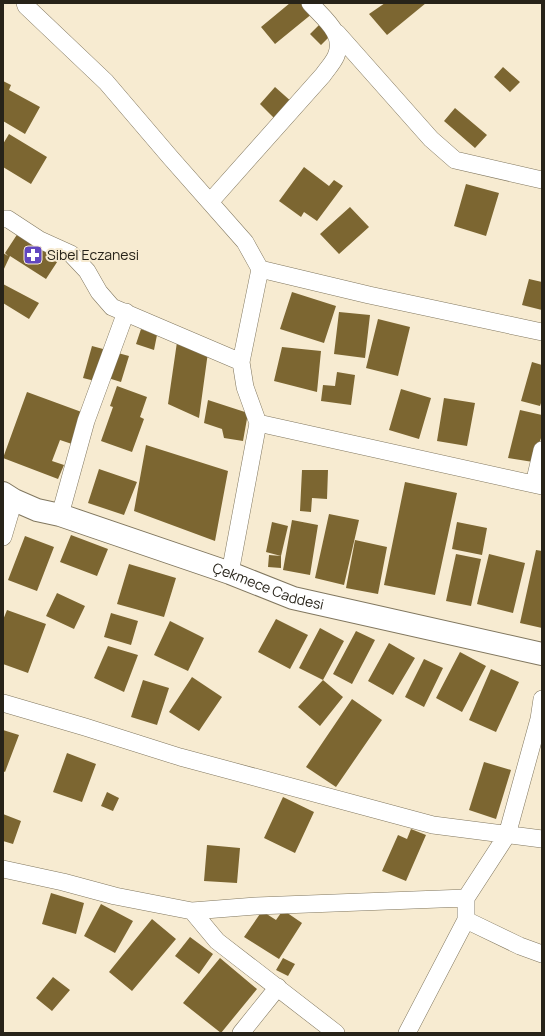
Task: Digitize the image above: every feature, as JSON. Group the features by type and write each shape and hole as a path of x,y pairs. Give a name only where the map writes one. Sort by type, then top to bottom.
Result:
{"main road":[{"name":"Çekmece Caddesi","path":"8,496 37,510 60,515 230,573 294,598 542,654"}],"street":[{"path":"25,3 26,6 106,82 245,242 260,268 241,362 245,387 258,423 230,573"},
{"path":"310,3 431,140 456,160 542,180"},
{"path":"210,202 324,75 336,56 339,44 337,33"},
{"path":"3,219 8,219 40,240 71,254 87,271 99,292 112,307 241,362"},
{"path":"260,268 369,295 542,332"},
{"path":"60,515 86,421 126,312"},
{"path":"258,423 538,485 542,450"},
{"path":"3,537 8,496"},
{"path":"407,1033 466,920 466,898 507,835 539,720 542,699"},
{"path":"3,703 180,757 357,806 433,825 542,839"},
{"path":"3,868 115,896 192,911 256,906 466,898"},
{"path":"192,911 218,941 336,1033"},
{"path":"466,920 520,946 542,954"},
{"path":"241,1033 278,987"}],"building":[{"path":"290,3 305,3 313,13 275,44 261,27"},
{"path":"385,3 426,3 387,35 369,14"},
{"path":"320,24 332,34 321,45 310,34"},
{"path":"503,67 520,82 510,92 494,77"},
{"path":"3,81 11,85 9,90 40,107 25,134 3,121"},
{"path":"275,87 293,103 277,121 260,104"},
{"path":"455,108 487,135 475,148 444,121"},
{"path":"9,134 47,157 31,184 3,167 3,144"},
{"path":"304,167 329,186 334,180 343,186 317,221 304,212 301,217 279,201"},
{"path":"466,184 499,193 486,236 454,226"},
{"path":"350,207 369,227 339,254 320,234"},
{"path":"20,230 61,256 46,279 10,256 3,271 3,253 8,256 5,253"},
{"path":"529,279 542,282 542,310 522,305"},
{"path":"3,284 39,303 29,319 3,303"},
{"path":"292,292 336,306 324,343 280,329"},
{"path":"339,312 370,315 365,358 334,354"},
{"path":"378,319 410,327 398,376 366,368"},
{"path":"141,329 157,335 154,350 136,344"},
{"path":"177,342 208,352 199,418 168,404"},
{"path":"92,346 129,356 121,382 108,378 107,384 83,378"},
{"path":"282,347 321,351 317,392 274,381"},
{"path":"532,362 542,365 542,400 540,406 521,401"},
{"path":"337,372 355,375 351,405 321,401 323,385 335,386"},
{"path":"117,386 147,397 140,417 144,419 132,452 101,441 113,407 110,406"},
{"path":"401,389 431,398 419,439 389,430"},
{"path":"27,392 87,414 75,445 60,440 52,461 64,465 58,479 3,458"},
{"path":"444,398 475,403 467,446 437,441"},
{"path":"208,400 248,413 243,441 224,438 222,429 204,423"},
{"path":"520,410 542,415 542,435 533,462 508,458"},
{"path":"146,445 228,471 215,541 134,511"},
{"path":"99,469 137,482 124,515 88,503"},
{"path":"302,470 328,470 327,499 312,498 311,512 300,511"},
{"path":"405,482 457,493 435,595 384,585"},
{"path":"329,514 359,520 344,585 315,578"},
{"path":"292,520 318,525 310,575 283,570"},
{"path":"272,522 288,526 281,556 266,552"},
{"path":"457,522 487,528 482,555 452,549"},
{"path":"71,535 108,549 97,576 60,562"},
{"path":"25,536 54,547 37,591 8,580"},
{"path":"355,540 387,547 378,594 346,588"},
{"path":"536,550 542,551 542,628 520,623"},
{"path":"456,554 481,559 471,606 446,601"},
{"path":"489,554 525,563 513,613 477,604"},
{"path":"269,555 281,556 281,568 268,567"},
{"path":"129,564 176,578 164,617 117,604"},
{"path":"57,593 85,606 74,629 46,616"},
{"path":"7,610 46,624 28,673 3,664 3,620"},
{"path":"111,613 138,621 131,645 104,637"},
{"path":"276,619 308,635 290,669 258,652"},
{"path":"170,621 204,638 188,671 154,655"},
{"path":"320,628 344,641 323,680 299,668"},
{"path":"356,631 375,640 352,684 333,674"},
{"path":"389,643 415,658 393,695 368,681"},
{"path":"108,646 138,655 124,692 94,678"},
{"path":"460,652 486,666 462,712 436,698"},
{"path":"424,659 443,668 424,707 405,697"},
{"path":"491,669 519,682 496,732 469,720"},
{"path":"192,677 222,697 199,731 169,712"},
{"path":"143,680 169,688 157,725 131,717"},
{"path":"323,680 343,697 320,726 298,707"},
{"path":"352,699 382,720 336,787 306,767"},
{"path":"3,730 19,735 5,772 3,771"},
{"path":"67,753 96,764 82,802 53,792"},
{"path":"484,762 511,770 496,819 469,810"},
{"path":"107,792 119,798 113,811 101,806"},
{"path":"283,797 314,812 295,853 264,838"},
{"path":"3,814 21,821 13,844 3,841"},
{"path":"411,829 426,835 406,881 382,871 398,835 407,839"},
{"path":"207,845 240,848 237,883 204,881"},
{"path":"51,893 84,903 76,934 42,924"},
{"path":"101,904 133,921 115,953 84,936"},
{"path":"283,910 302,923 279,959 244,937 262,911 276,920"},
{"path":"152,919 176,939 132,991 109,972"},
{"path":"190,937 213,954 199,974 175,956"},
{"path":"220,958 257,989 221,1033 183,1003"},
{"path":"283,958 295,964 288,976 276,970"},
{"path":"53,977 70,990 52,1011 36,998"}],"place":[{"name":"Sibel Eczanesi","path":"33,255"}]}
